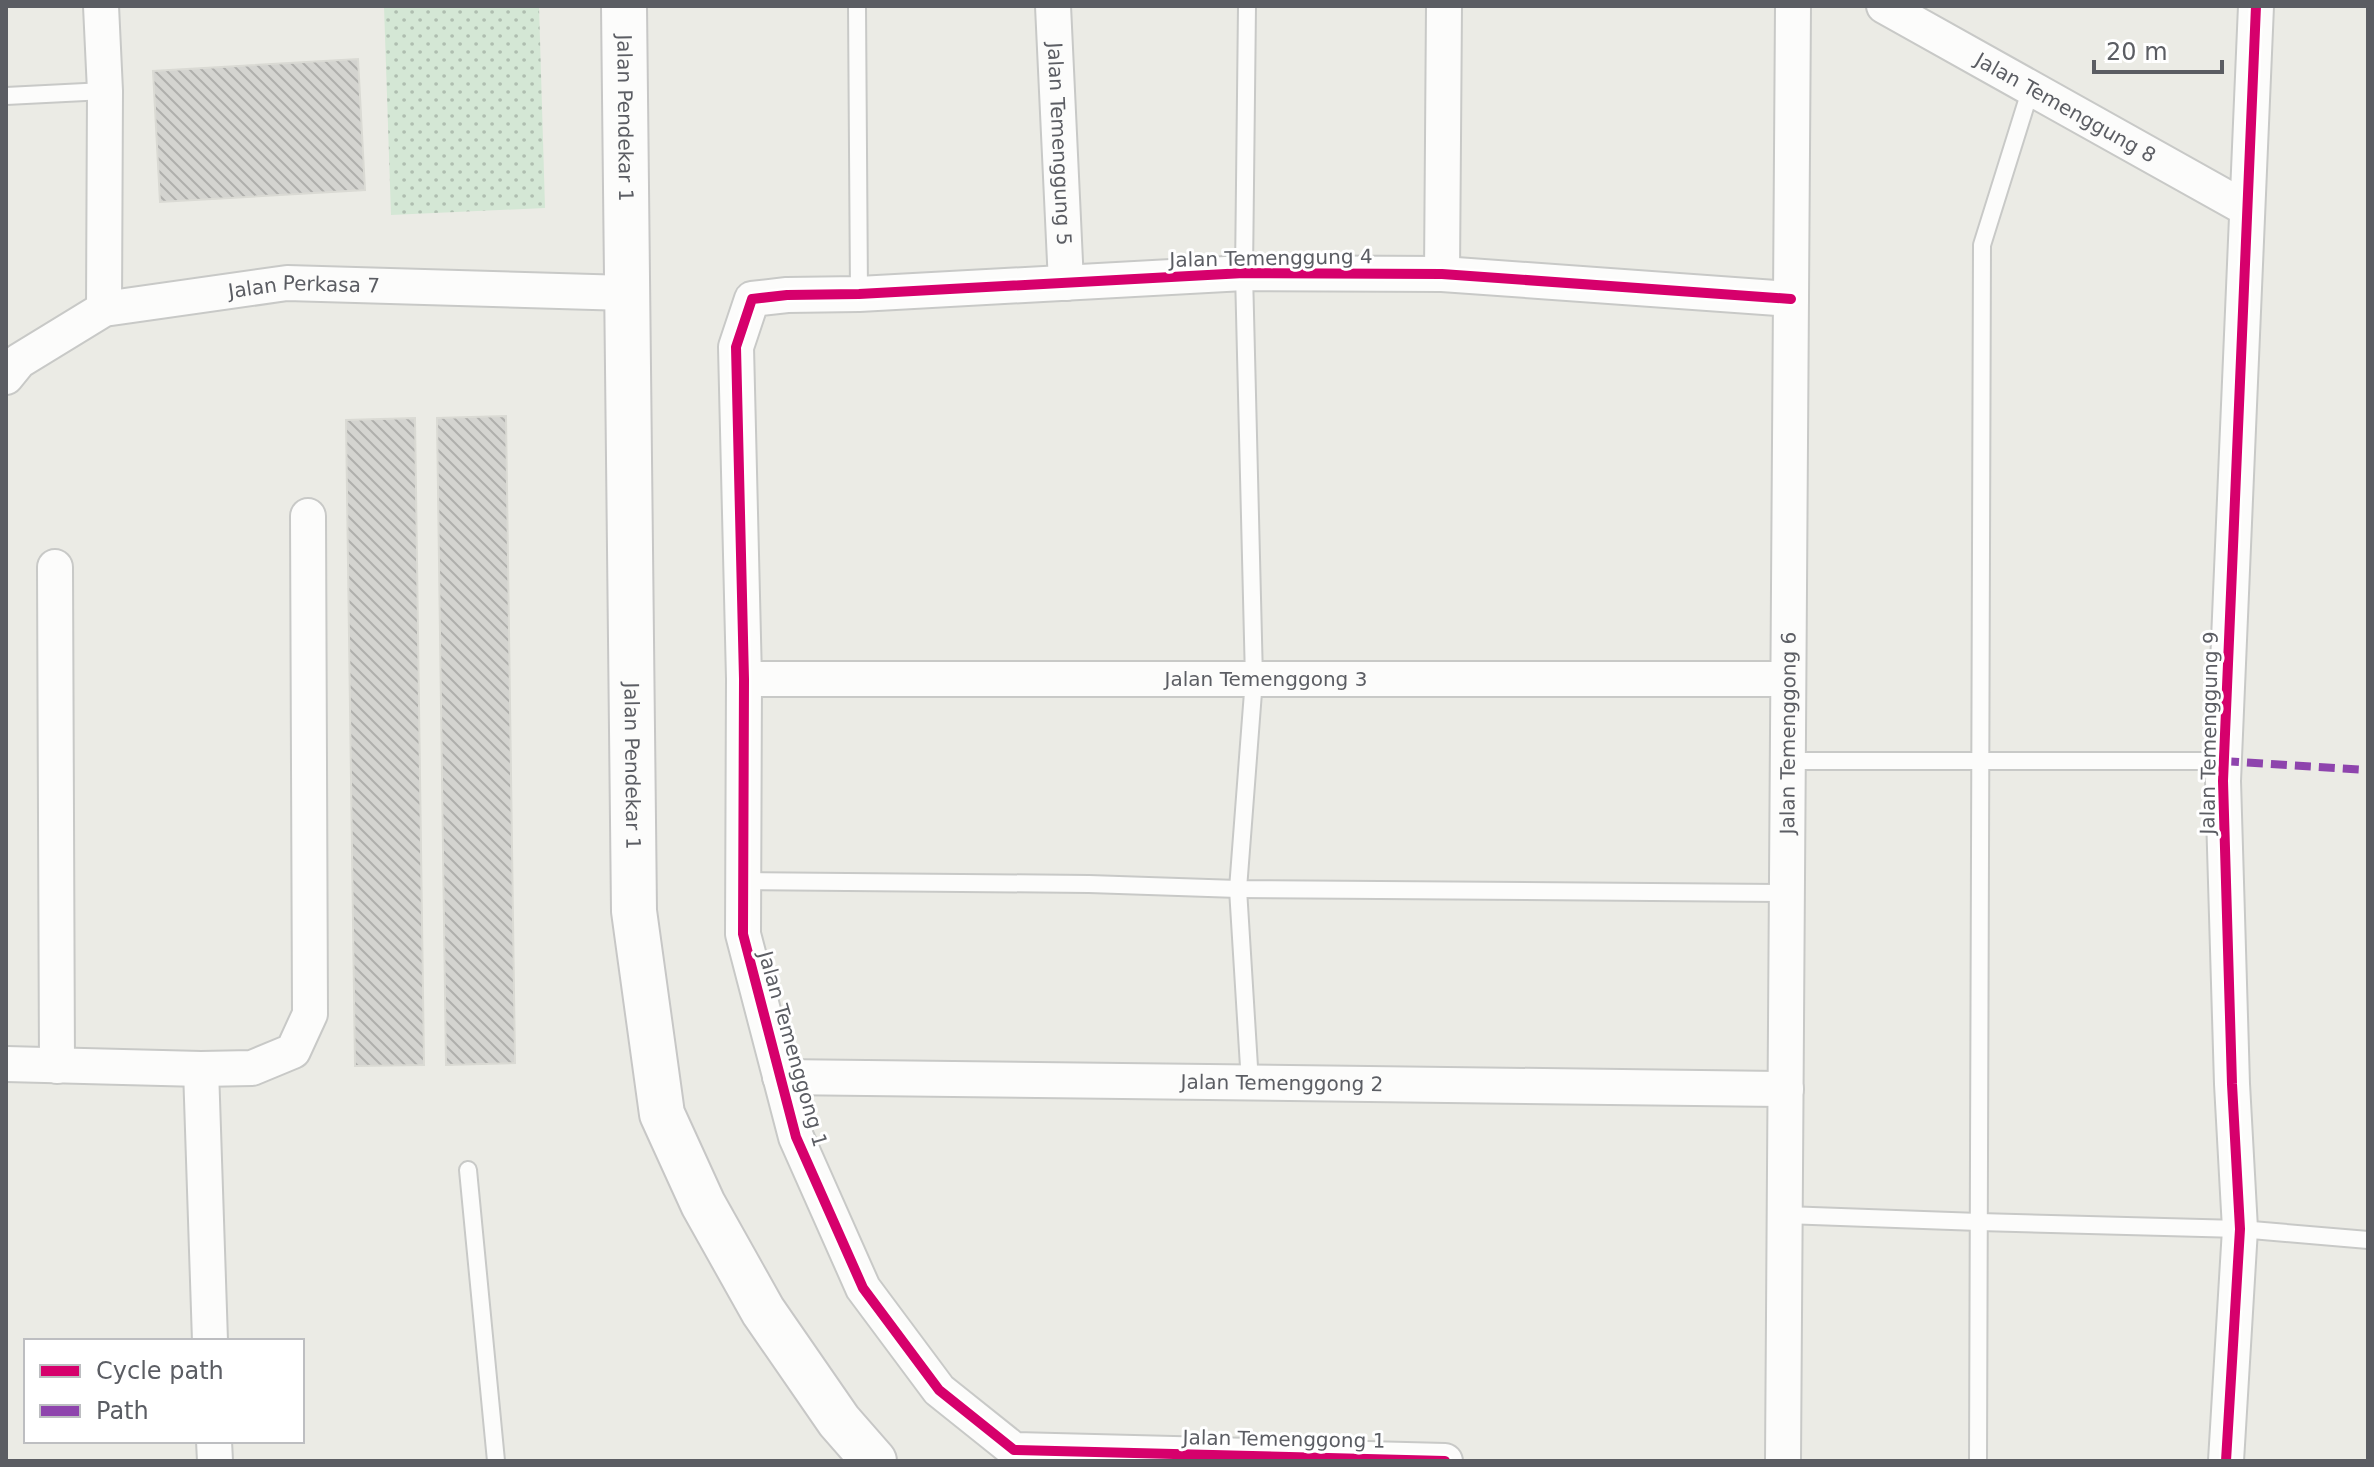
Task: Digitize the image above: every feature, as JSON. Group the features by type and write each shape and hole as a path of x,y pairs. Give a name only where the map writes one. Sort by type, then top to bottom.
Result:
{"street":[{"path":"101,6 105,91 104,309"},
{"name":"Jalan Pendekar 1","path":"624,6 634,911 662,1114 703,1204 763,1311 839,1421 874,1461"},
{"name":"Jalan Temenggung 5","path":"1053,6 1066,283"},
{"path":"1442,274 1444,6"},
{"name":"Jalan Temenggong 6","path":"1783,1461 1793,6"},
{"name":"Jalan Temenggung 8","path":"1884,6 2247,209"},
{"name":"Jalan Temenggung 9","path":"2226,1461 2240,1229 2231,1052 2223,761 2256,6"},
{"name":"Jalan Temenggung 4","path":"752,299 1244,273 1442,274 1791,299"},
{"name":"Jalan Perkasa 7","path":"6,377 19,361 104,309 287,283 627,293"},
{"name":"Jalan Temenggong 1","path":"752,299 736,347 744,679 743,934 796,1137 863,1288 939,1390 1014,1450 1445,1461"},
{"path":"6,1064 252,1068 293,1051 310,1014 308,516"},
{"path":"55,567 57,1066"},
{"name":"Jalan Temenggong 3","path":"744,679 1788,679"},
{"path":"201,1069 210,1339"},
{"name":"Jalan Temenggong 2","path":"780,1077 1786,1089"}],"lane":[{"path":"857,6 859,294"},
{"path":"1247,6 1244,273 1254,679 1238,889 1250,1083"},
{"path":"1978,1461 1982,245 2031,88"},
{"path":"6,96 105,91"},
{"path":"1787,761 2223,761"},
{"path":"743,881 1786,893"},
{"path":"468,1170 496,1461"},
{"path":"1785,1215 2240,1229 2368,1240"}],"green space":[{"path":"384,6 539,6 545,208 391,215"}],"building":[{"path":"358,59 365,190 160,202 153,71"},
{"path":"506,416 515,1063 446,1065 437,418"},
{"path":"415,418 424,1065 355,1066 346,420"}],"marked path":[{"path":"2223,761 2368,770"}],"cycle path":[{"path":"2226,1461 2240,1229 2232,1084 2223,781 2256,6"},
{"path":"1445,1461 1014,1450 939,1390 863,1288 796,1137 743,934 744,679 736,347 752,299 1244,273 1442,274 1791,299"}]}
